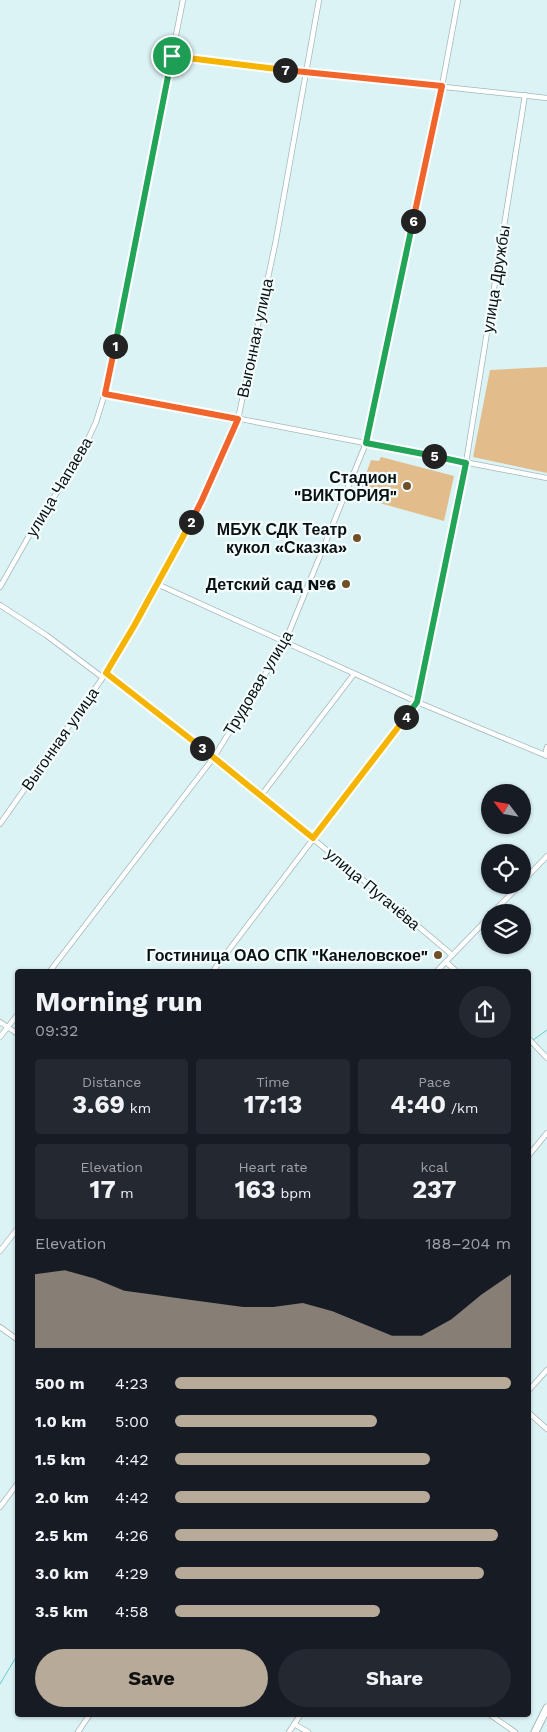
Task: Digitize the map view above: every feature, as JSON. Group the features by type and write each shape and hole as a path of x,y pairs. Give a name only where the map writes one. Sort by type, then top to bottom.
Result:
{"main road":[{"path":"535,1732 547,1708"}],"street":[{"name":"улица Чапаева","path":"0,588 34,527 78,458 96,422 105,394 183,0"},
{"name":"Выгонная улица","path":"0,824 104,675 157,584 202,500 238,419 276,240 319,0"},
{"name":"Трудовая улица","path":"52,969 214,757 285,642 366,443 442,86 458,0"},
{"path":"172,56 547,98"},
{"name":"улица Дружбы","path":"417,702 466,463 524,95"},
{"path":"105,394 547,478"},
{"path":"157,584 417,702 546,756 547,747"},
{"name":"улица Пугачёва","path":"0,605 104,675 214,757 452,956"},
{"path":"260,796 354,674"},
{"path":"215,969 417,702"},
{"path":"531,873 547,856"},
{"path":"501,904 511,894"},
{"path":"439,969 481,925"},
{"path":"446,962 454,969"},
{"path":"0,1037 15,1018"},
{"path":"0,1022 15,1032"},
{"path":"531,1041 547,1058"},
{"path":"531,1153 547,1133"},
{"path":"0,1251 15,1232"},
{"path":"0,1327 15,1338"},
{"path":"531,1388 547,1370"},
{"path":"531,1415 547,1429"},
{"path":"0,1507 15,1487"},
{"path":"78,1732 88,1717"},
{"path":"289,1732 299,1717"},
{"path":"493,1717 515,1732"},
{"path":"294,1724 308,1732"}],"shaded area":[{"path":"547,367 547,473 473,457 490,370"},
{"name":"Стадион \"ВИКТОРИЯ\"","path":"381,457 454,476 444,521 358,497 371,460 379,461"}],"waterway":[{"path":"531,1042 547,1030"},
{"path":"0,1684 15,1659"}],"place":[{"name":"Стадион \"ВИКТОРИЯ\"","path":"407,486"},
{"name":"МБУК СДК Театр кукол «Сказка»","path":"357,538"},
{"name":"Детский сад №6","path":"346,584"},
{"name":"Гостиница ОАО СПК \"Канеловское\"","path":"438,955"}],"route":[{"path":"172,56 442,86 366,443 466,463 417,702 313,838 214,757 106,673 134,626 202,500 238,419 105,394 172,56"}]}
